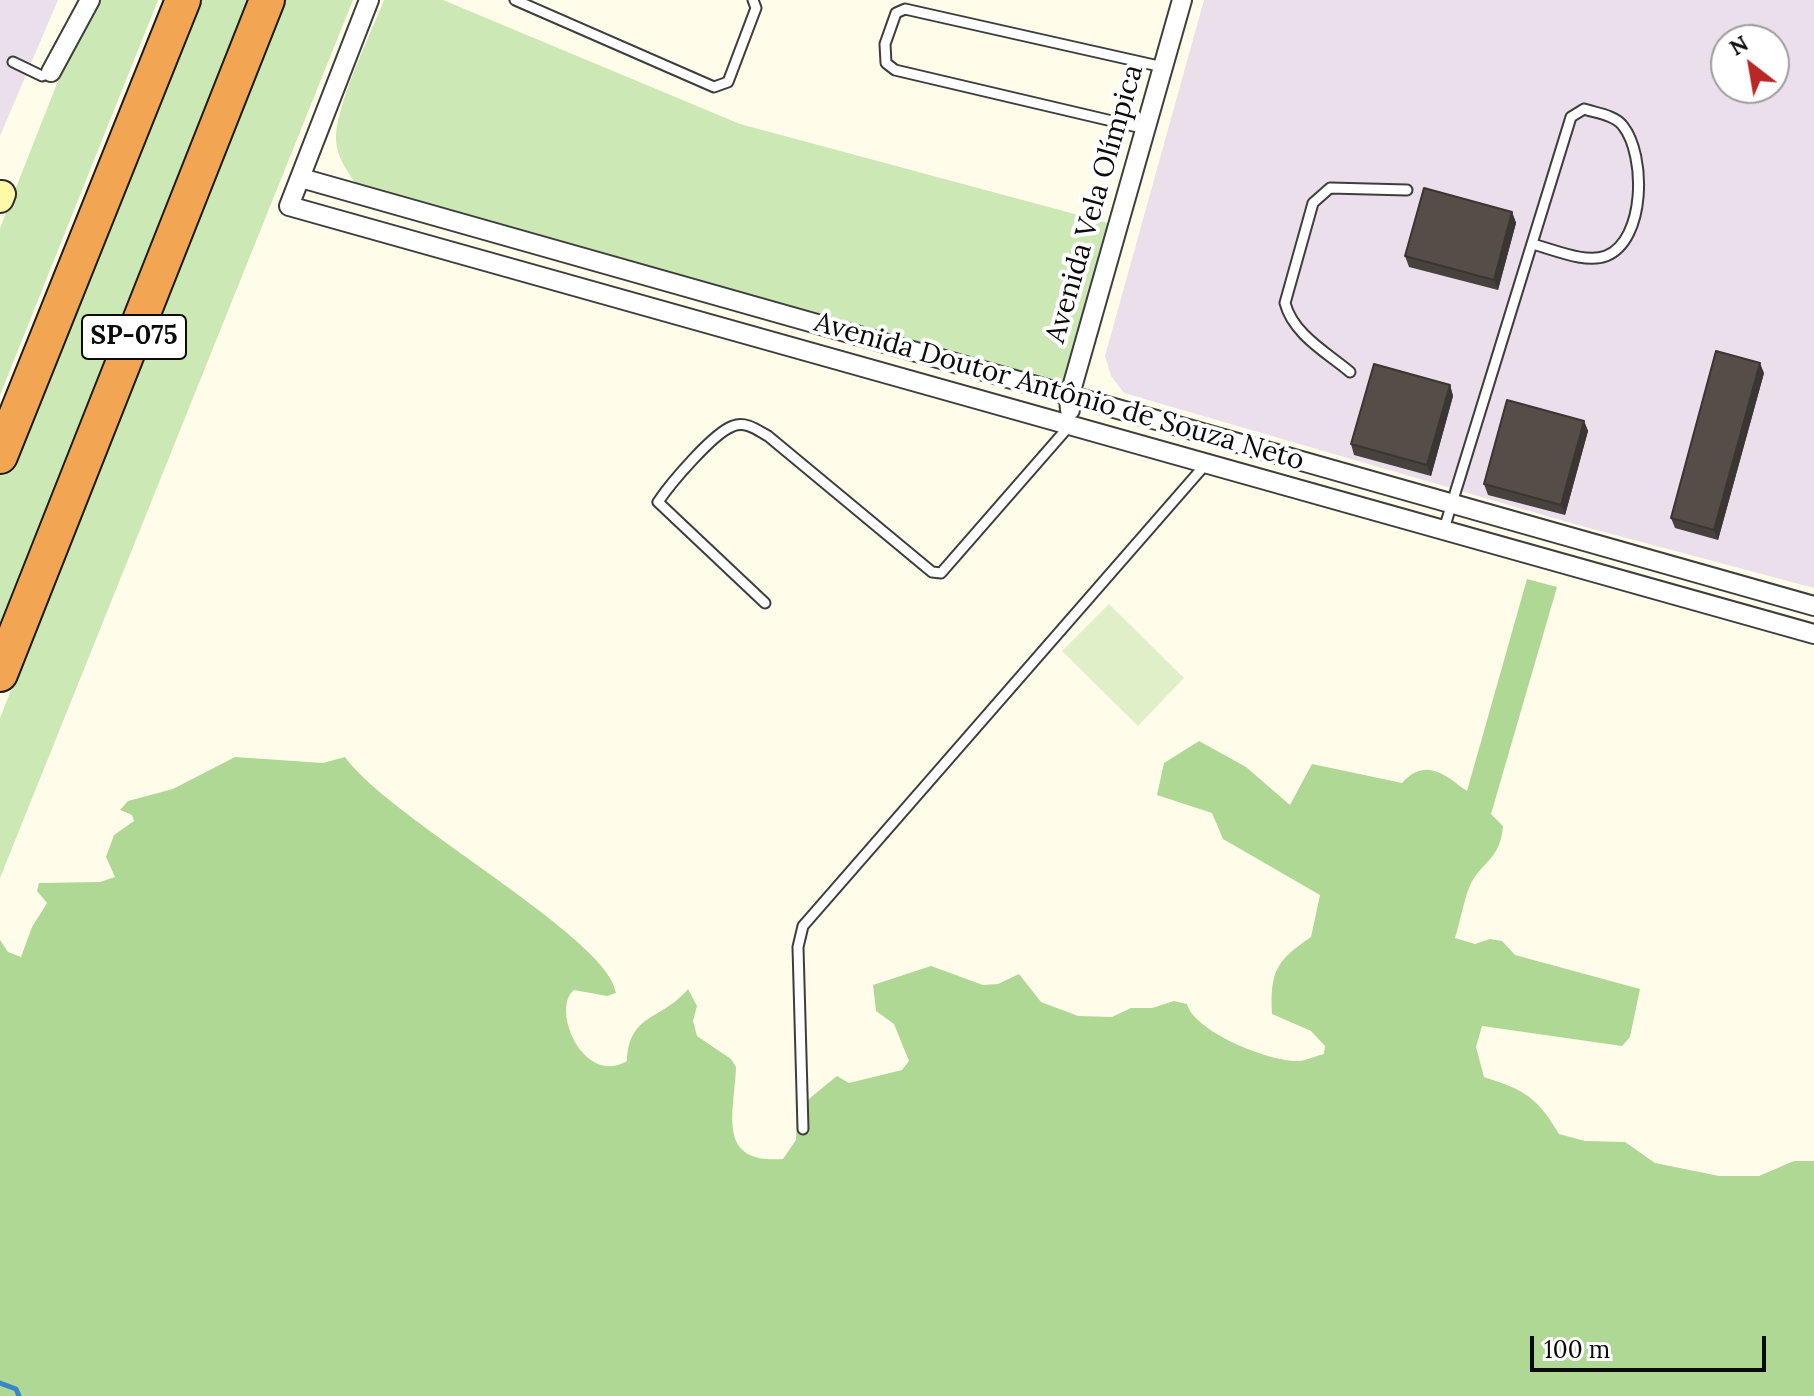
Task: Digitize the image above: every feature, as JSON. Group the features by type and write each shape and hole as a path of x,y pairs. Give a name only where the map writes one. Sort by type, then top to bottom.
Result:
{"highway":[{"name":"SP-075","path":"0,456 183,0"},
{"name":"SP-075","path":"0,674 267,0"}],"street":[{"path":"51,72 90,0"},
{"path":"301,178 369,0"},
{"name":"Avenida Vela Olímpica","path":"1071,424 1069,398 1182,0"},
{"name":"Avenida Doutor Antônio de Souza Neto","path":"1814,606 1069,398 301,178 289,206 1814,634"},
{"path":"486,261 493,235"}],"lane":[{"path":"515,0 714,87 728,82 756,8 753,0"},
{"path":"1146,129 895,70 886,63 885,44 896,13 905,9 1163,67"},
{"path":"13,62 42,76 51,72"},
{"path":"1444,529 1571,117 1584,109 1616,119 1630,136 1640,185 1634,222 1617,249 1592,258 1532,244"},
{"path":"1350,372 1299,330 1289,317 1285,303 1313,203 1330,188 1407,190"},
{"path":"765,603 658,502 716,438 732,426 747,424 768,436 932,572 941,573 1071,424"},
{"path":"803,1129 798,947 803,926 1205,465"},
{"path":"1310,492 1319,467"}],"shaded area":[{"path":"0,0 58,0 0,136"},
{"path":"1204,0 1814,0 1814,588 1578,525 1124,393 1111,376 1105,356"}],"green space":[{"path":"90,0 158,0 0,395 0,228"},
{"path":"189,0 251,0 0,634 0,474"},
{"path":"285,0 353,0 0,878 0,718"},
{"path":"384,0 443,0 740,124 1108,223 1064,389 357,185 339,155 336,142 338,120"},
{"path":"1527,579 1557,587 1491,814 1503,826 1501,838 1494,854 1473,879 1455,938 1475,944 1490,939 1502,941 1515,955 1640,989 1630,1037 1622,1046 1482,1026 1476,1047 1484,1077 1529,1096 1544,1111 1559,1134 1585,1141 1625,1142 1655,1163 1719,1176 1759,1176 1794,1161 1814,1161 1814,1396 0,1396 0,940 8,952 21,957 32,927 47,903 37,891 39,883 100,882 115,877 106,857 114,835 134,821 132,815 120,810 128,801 173,789 235,757 323,763 345,757 369,783 539,911 577,942 604,970 616,993 607,996 574,990 566,1013 575,1042 597,1064 611,1066 627,1061 629,1045 640,1026 688,989 697,1006 693,1021 697,1036 731,1059 736,1067 732,1119 738,1145 747,1153 762,1158 783,1159 796,1140 797,1116 810,1098 837,1076 849,1083 902,1070 909,1061 894,1024 876,1011 873,985 931,966 983,985 998,984 1019,974 1041,1002 1078,1016 1112,1017 1131,1008 1152,1008 1174,1001 1187,1004 1193,1015 1218,1035 1254,1051 1300,1061 1324,1054 1325,1046 1311,1031 1272,1014 1274,977 1290,953 1311,937 1320,895 1223,839 1212,813 1157,795 1164,763 1199,741 1246,767 1290,805 1312,764 1402,783 1419,771 1436,771 1467,791"},
{"path":"1109,604 1184,678 1138,726 1062,651"}],"building":[{"path":"1424,188 1512,212 1494,280 1405,256"},
{"path":"1716,351 1760,363 1714,530 1671,518"},
{"path":"1374,364 1450,385 1427,465 1351,444"},
{"path":"1507,400 1584,421 1561,505 1484,484"}],"waterway":[{"path":"0,1383 16,1389 19,1396"}]}
